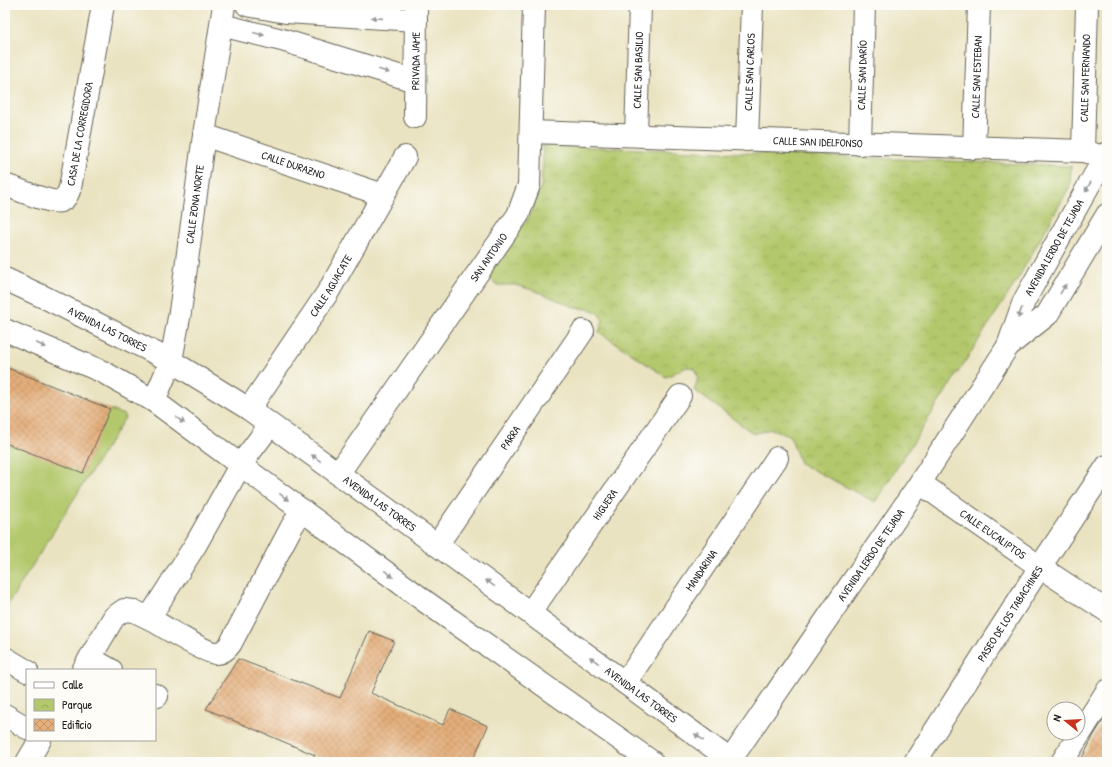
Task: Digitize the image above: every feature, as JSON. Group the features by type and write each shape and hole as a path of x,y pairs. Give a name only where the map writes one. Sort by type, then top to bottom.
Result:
{"street":[{"name":"CASA DE LA CORREGIDORA","path":"5,185 52,201 61,202 66,197 70,188 103,5"},
{"path":"248,5 286,12 416,13"},
{"name":"SAN ANTONIO","path":"338,474 518,215 529,185 534,5"},
{"name":"CALLE SAN BASILIO","path":"636,135 640,5"},
{"name":"CALLE SAN CARLOS","path":"747,140 752,5"},
{"name":"CALLE SAN DARÍO","path":"860,144 864,5"},
{"name":"CALLE SAN ESTEBAN","path":"974,148 979,5"},
{"name":"CALLE SAN FERNANDO","path":"1083,151 1087,5"},
{"path":"282,40 286,12"},
{"name":"PRIVADA JAME","path":"415,117 416,13"},
{"path":"222,15 282,40 415,81"},
{"name":"CALLE ZONA NORTE","path":"154,401 171,361 180,312 222,15"},
{"name":"CALLE SAN IDELFONSO","path":"531,132 1083,151 1106,155"},
{"name":"CALLE DURAZNO","path":"204,135 382,195"},
{"name":"AVENIDA LERDO DE TEJADA","path":"731,761 920,483 1008,346 1024,301 1106,155"},
{"name":"CALLE AGUACATE","path":"249,409 328,292 405,157"},
{"name":"AVENIDA LERDO DE TEJADA","path":"1008,346 1048,316 1107,215"},
{"name":"AVENIDA LAS TORRES","path":"5,279 171,361 249,409 731,761"},
{"path":"5,330 102,372 154,401 426,602 652,762"},
{"name":"PARRA","path":"437,545 583,331"},
{"name":"HIGUERA","path":"530,613 680,396"},
{"path":"149,618 196,544 241,464 270,425"},
{"name":"MANDARINA","path":"626,683 777,458"},
{"name":"PASEO DE LOS TABACHINES","path":"915,762 1040,567 1107,466"},
{"name":"CALLE EUCALIPTOS","path":"920,483 1040,567 1107,610"},
{"path":"107,669 86,664 114,618 124,610 134,611 149,618 203,649 216,653 226,650 231,644 291,528 302,510"},
{"path":"5,658 26,670"},
{"path":"1062,762 1107,691"},
{"path":"5,716 26,727"},
{"path":"30,761 40,741"}],"green space":[{"path":"542,145 1071,166 1070,186 1016,282 875,502 800,463 789,435 771,429 754,434 694,390 698,379 695,368 687,367 666,377 599,332 603,320 598,313 590,309 577,308 533,290 515,285 497,285 485,274 528,219 541,186 543,162"},
{"path":"5,367 126,416 5,609"}],"building":[{"path":"5,367 110,409 83,473 5,443"},
{"path":"369,631 394,641 371,693 443,725 450,709 488,726 472,762 312,762 315,755 206,709 238,659 340,698"},
{"path":"1107,714 1107,762 1080,762 1094,735"}]}
